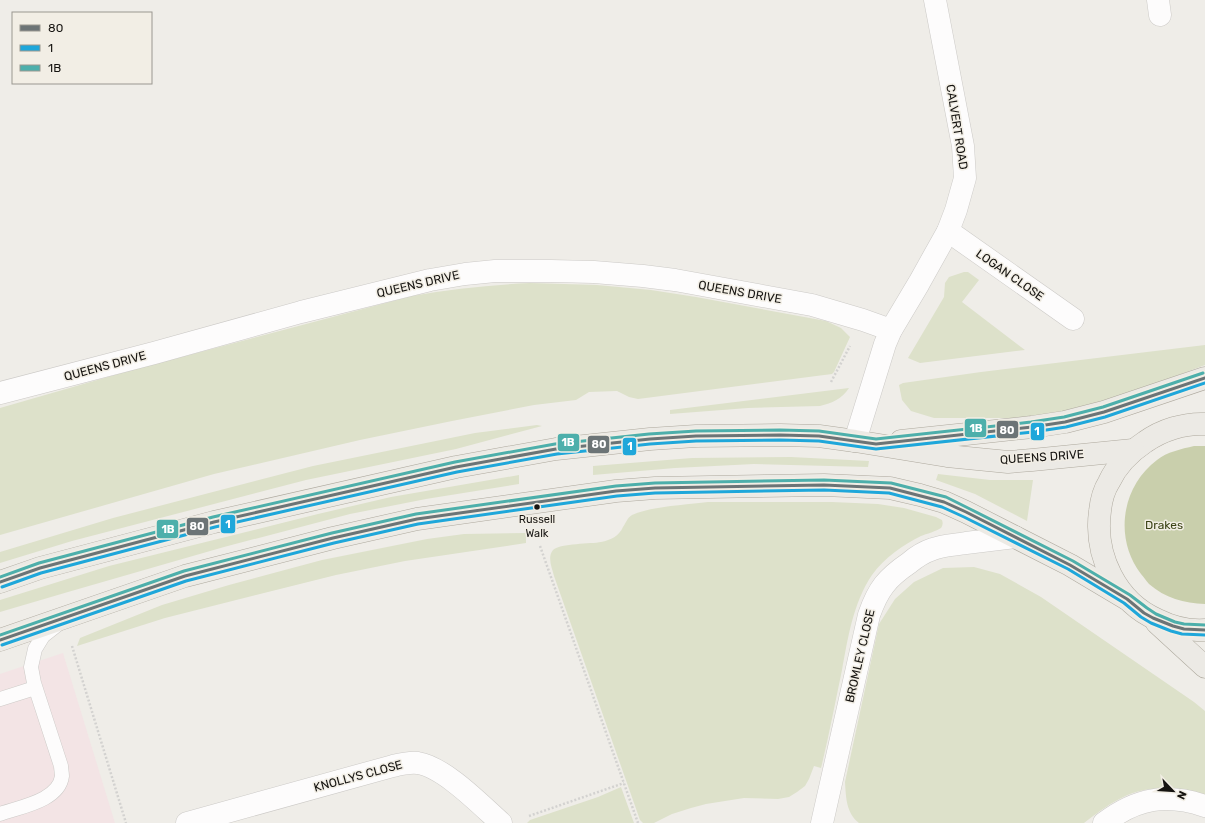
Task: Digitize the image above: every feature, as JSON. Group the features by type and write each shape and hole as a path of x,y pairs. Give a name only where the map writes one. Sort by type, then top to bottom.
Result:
{"main road":[{"path":"866,442 1032,427 1065,422 1104,412 1205,378"},
{"path":"1127,599 1114,582 1105,564 1100,544 1098,523 1101,502 1108,482 1119,465 1133,450 1151,437 1170,429 1205,409"},
{"path":"1170,429 1186,425 1205,424"},
{"name":"QUEENS DRIVE","path":"0,582 40,568 214,522 456,467 556,449 650,439 696,436 780,435 819,436 866,442 946,456 1008,462 1133,450"},
{"path":"0,640 186,576 333,538 417,519 655,488 824,485 890,488 944,502 1070,565 1127,599 1152,618 1205,667"},
{"path":"1152,618 1167,624 1184,628 1205,630"}],"street":[{"name":"CALVERT ROAD","path":"891,330 948,231 962,193 965,178 964,158 959,125 935,0"},
{"name":"LOGAN CLOSE","path":"948,231 1073,319"},
{"name":"QUEENS DRIVE","path":"0,393 154,353 301,312 430,280 464,274 495,271 594,272 643,276 706,285 812,305 891,330"},
{"path":"866,442 881,354 891,330"},
{"name":"BROMLEY CLOSE","path":"822,823 868,615 874,601 888,579 918,556 932,549 1015,537"},
{"name":"KNOLLYS CLOSE","path":"195,822 393,766 413,763 425,765 447,777 501,823"},
{"path":"1104,823 1126,809 1142,802 1152,800 1189,800 1205,806"}],"lane":[{"path":"0,814 43,799 50,795 57,787 62,777 61,766 35,688 31,667 35,649 43,636 66,618"},
{"path":"0,700 35,688"}],"path":[{"path":"831,382 863,320"},
{"path":"540,546 638,823"},
{"path":"66,618 72,645 126,823"},
{"path":"524,818 624,783"}],"shaded area":[{"path":"63,653 115,823 0,823 0,674"}],"green space":[{"path":"968,272 979,280 962,302 1025,350 920,363 908,358 944,297 945,283 949,277"},
{"path":"530,283 597,285 651,290 696,297 826,321 841,328 850,337 832,374 638,399 629,397 617,391 589,392 576,400 534,405 452,421 360,440 214,474 0,535 0,408 125,372 412,296 441,291"},
{"path":"1205,345 1205,365 1097,406 1027,418 934,418 911,411 902,400 899,385 903,383 981,372"},
{"path":"849,388 836,400 820,406 748,408 670,414 670,410"},
{"path":"537,425 542,426 456,449 306,480 72,541 0,563 0,552 113,518 313,466 475,433"},
{"name":"Drakes","path":"1194,446 1205,446 1205,604 1175,599 1155,589 1149,584 1132,560 1127,545 1125,530 1125,514 1129,499 1136,484 1145,471 1165,455"},
{"path":"791,457 869,461 868,467 754,464 675,468 593,475 593,466 692,458"},
{"path":"938,474 990,480 1033,480 1027,521 975,494 936,480"},
{"path":"519,475 519,484 426,499 350,514 224,547 0,612 0,600 109,566 391,497"},
{"path":"708,502 832,502 878,504 904,508 936,517 942,520 943,524 941,528 921,536 894,552 872,575 860,597 849,633 821,768 814,766 805,786 789,797 778,799 744,798 706,804 672,814 654,823 643,823 640,820 554,576 550,563 550,556 553,550 562,546 601,542 611,539 619,533 630,516 640,512"},
{"path":"526,533 526,543 405,561 336,575 165,618 77,646 80,638 162,605 322,560 427,539 464,534"},
{"path":"974,567 1000,574 1041,597 1205,711 1205,797 1173,790 1151,789 1140,791 1120,798 1084,823 859,823 849,810 845,782 879,624 895,599 914,582 943,568"},
{"path":"621,787 634,823 527,823 530,820 598,797"}],"transit line":[{"name":"1B","path":"0,577 39,563 213,517 455,462 555,444 649,434 696,431 819,431 876,439 1064,417 1103,407 1203,373"},
{"name":"80","path":"0,582 40,568 214,522 456,467 556,449 650,439 696,436 819,436 876,444 1032,427 1065,422 1104,412 1205,378"},
{"name":"1","path":"2,587 41,573 215,527 457,472 557,454 650,444 696,441 819,441 876,449 1033,432 1066,427 1105,417 1205,383"},
{"name":"1B","path":"0,635 184,571 332,533 416,514 616,486 655,483 824,480 891,483 946,497 1073,561 1130,595 1156,614 1175,622 1205,625"},
{"name":"80","path":"0,640 185,576 333,538 417,519 616,491 655,488 824,485 890,488 944,502 1070,565 1127,599 1144,613 1153,618 1184,629 1205,630"},
{"name":"1","path":"2,645 186,581 334,543 418,524 617,496 655,493 824,490 889,493 942,507 1068,569 1124,603 1151,623 1182,634 1205,635"}],"place":[{"name":"Russell Walk","path":"537,507"}]}
